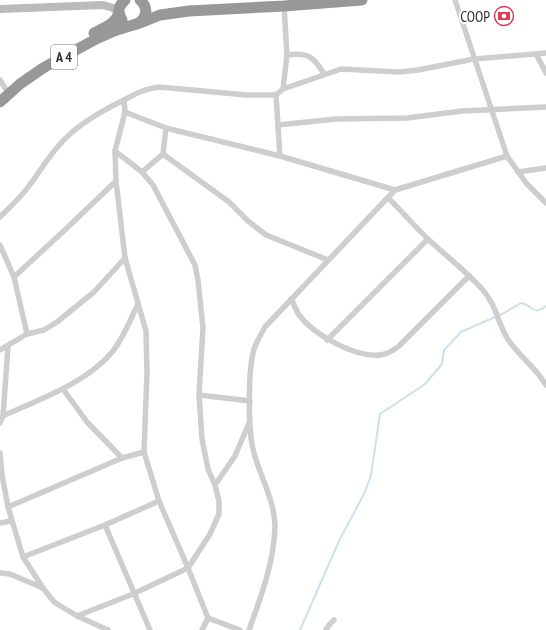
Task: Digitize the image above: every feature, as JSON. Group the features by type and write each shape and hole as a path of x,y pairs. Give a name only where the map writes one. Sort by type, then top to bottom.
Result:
{"highway":[{"name":"A 4","path":"2,86 32,67 114,22 118,17 120,6 125,0"},
{"path":"119,13 125,23 132,25 138,23 145,17 146,13 145,6 140,0"},
{"name":"A 4","path":"0,102 20,84 43,68 96,39 114,31 160,16 230,4 266,4 284,6 362,0"}],"street":[{"path":"455,0 507,156 527,184 546,203"},
{"path":"0,9 35,4 106,3 119,13"},
{"path":"283,89 287,55 284,6"},
{"path":"0,217 30,185 44,163 69,135 99,114 135,93 146,89 159,87 247,95 276,95 283,89 341,69 388,72 412,71 474,59 546,53"},
{"path":"287,55 305,54 318,64 324,74"},
{"path":"536,54 546,73"},
{"path":"276,95 280,156"},
{"path":"124,100 125,112 115,151 116,181 125,258 146,331 147,373 144,452 159,501 208,618 240,630"},
{"path":"278,125 336,119 407,118 449,113 546,106"},
{"path":"125,112 166,128 280,156 395,190"},
{"path":"142,172 163,154 166,128"},
{"path":"76,616 133,594 188,568 210,534 219,514 215,485 208,469 202,439 199,395 203,328 195,265 153,185 142,172 115,151"},
{"path":"163,154 229,202 248,221 266,235 328,260"},
{"path":"249,630 272,557 275,526 268,497 253,449 250,421 252,360 258,339 265,327 395,190 507,156"},
{"path":"518,172 546,168"},
{"path":"14,277 116,181"},
{"path":"388,198 428,239 487,294 503,331 525,361 540,376 546,385"},
{"path":"327,340 428,239"},
{"path":"0,245 14,277 27,334"},
{"path":"0,350 27,334 50,327 72,311 94,292 125,258"},
{"path":"292,299 296,309 303,319 327,340 369,355 378,355 389,353 399,346 469,276"},
{"path":"3,416 63,389 98,366 120,342 138,304"},
{"path":"0,422 3,416 8,346"},
{"path":"63,389 87,422 122,458"},
{"path":"199,395 250,401"},
{"path":"215,485 235,456 250,421"},
{"path":"8,507 122,458 144,452"},
{"path":"0,453 1,475 11,521 23,557 54,602 76,616 108,630"},
{"path":"23,557 105,525 159,501"},
{"path":"0,523 11,521"},
{"path":"105,525 133,594 150,630"},
{"path":"0,574 10,574 43,588"},
{"path":"202,630 208,618"},
{"path":"326,630 334,620"}],"waterway":[{"path":"300,630 339,541 365,492 371,475 380,414 425,384 442,364 444,350 461,332 504,313 521,303 535,310 542,309 546,306"}],"place":[{"name":"COOP","path":"504,16"}]}
